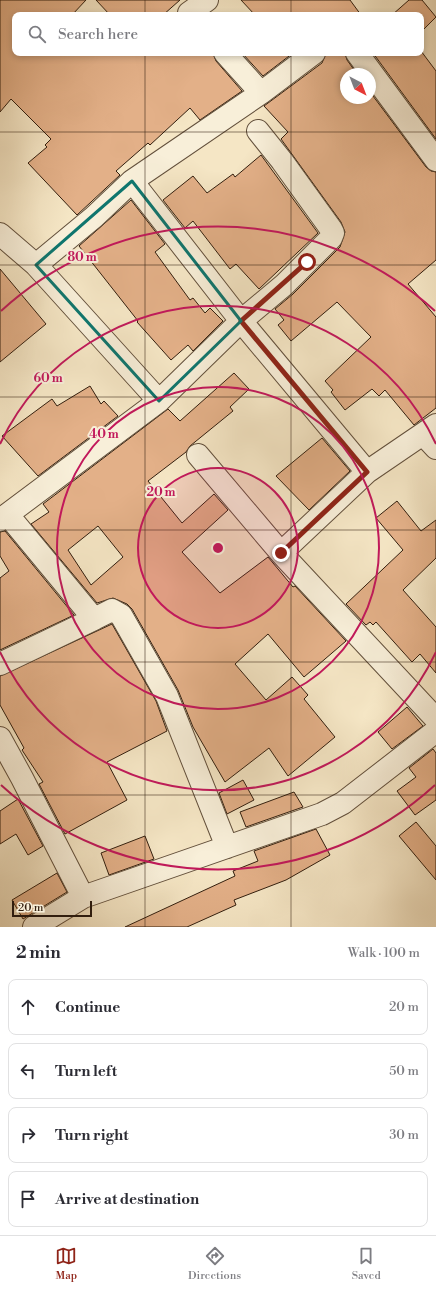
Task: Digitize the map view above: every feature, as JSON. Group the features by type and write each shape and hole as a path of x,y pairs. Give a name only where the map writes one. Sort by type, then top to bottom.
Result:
{"street":[{"path":"186,9 207,0"},
{"path":"228,56 261,93"},
{"path":"36,265 94,217 132,182 261,93 310,56"},
{"path":"359,56 436,160"},
{"path":"94,619 4,518 158,401 241,321 284,284 333,236 331,229 322,216 258,131"},
{"path":"132,182 241,321 367,472"},
{"path":"0,234 36,265 158,401"},
{"path":"281,553 367,472 432,436"},
{"path":"198,455 281,553 436,719"},
{"path":"0,664 112,610 121,615 167,696 228,847"},
{"path":"34,927 83,897 332,809 342,803 436,731"},
{"path":"0,738 83,897"}],"highlighted area":[{"path":"132,181 241,321 159,401 36,265"}],"building":[{"path":"0,0 86,0 75,12 12,12 12,56 214,56 216,61 242,91 200,120 190,108 150,145 148,143 116,171 120,175 77,215 28,163 47,147 45,145 51,139 11,99 0,112"},
{"path":"96,0 180,0 166,12 107,12"},
{"path":"241,0 350,0 359,12 252,12"},
{"path":"409,0 422,0 436,17 424,29 424,12 395,12"},
{"path":"424,55 436,71 436,139 375,56"},
{"path":"245,56 289,56 263,76"},
{"path":"325,56 346,56 353,68 340,68 340,104 376,104 376,100 426,167 431,171 436,172 436,260 408,284 436,317 436,408 414,425 385,390 379,396 372,389 345,410 331,392 333,390 325,381 371,337 337,302 291,341 278,325 284,320 275,309 293,294 340,247 345,232 341,222 281,139 288,132 264,106 322,63"},
{"path":"261,155 318,233 259,289 236,264 230,269 193,221 185,228 163,200 193,176 207,193 233,174 235,177"},
{"path":"131,200 165,244 155,252 190,300 193,298 205,313 210,308 223,321 193,351 188,345 171,360 137,322 138,321 79,246"},
{"path":"0,269 46,324 0,362"},
{"path":"234,373 249,389 230,407 233,411 190,446 186,452 148,481 182,523 214,494 228,510 182,552 220,593 268,557 293,587 295,586 346,641 304,677 268,634 235,664 266,700 292,677 308,695 304,699 335,737 288,776 269,748 225,782 193,727 178,690 132,609 127,604 113,598 97,603 31,524 49,512 43,504 168,409 180,421","holes":["98,526 123,557 91,585 68,550"]},
{"path":"90,386 101,404 104,401 118,416 38,476 2,436 52,399 57,406"},
{"path":"322,438 350,471 309,510 276,476"},
{"path":"397,501 421,531 436,520 436,558 403,590 436,627 436,673 420,654 412,662 376,622 373,625 370,622 366,625 346,604 403,550 376,518"},
{"path":"5,531 74,615 0,650 0,578 9,571 0,556 0,532"},
{"path":"112,624 156,701 167,731 107,762 127,800 65,834 39,784 43,782 22,750 24,748 0,705 0,676"},
{"path":"407,707 423,726 392,749 378,732"},
{"path":"433,749 436,753 436,800 415,815 397,791 416,777 409,768"},
{"path":"243,780 254,800 227,814 219,793"},
{"path":"294,792 303,807 246,827 240,812"},
{"path":"18,799 43,846 28,855 16,834 0,844 0,811"},
{"path":"416,822 436,846 436,880 399,836"},
{"path":"316,829 330,855 286,880 234,900 236,905 187,927 125,927 235,876 233,871 258,861 254,851"},
{"path":"145,836 154,859 109,875 101,853"},
{"path":"57,873 67,892 23,919 12,900"}],"route":[{"path":"281,553 367,472 241,321 307,262"}]}
